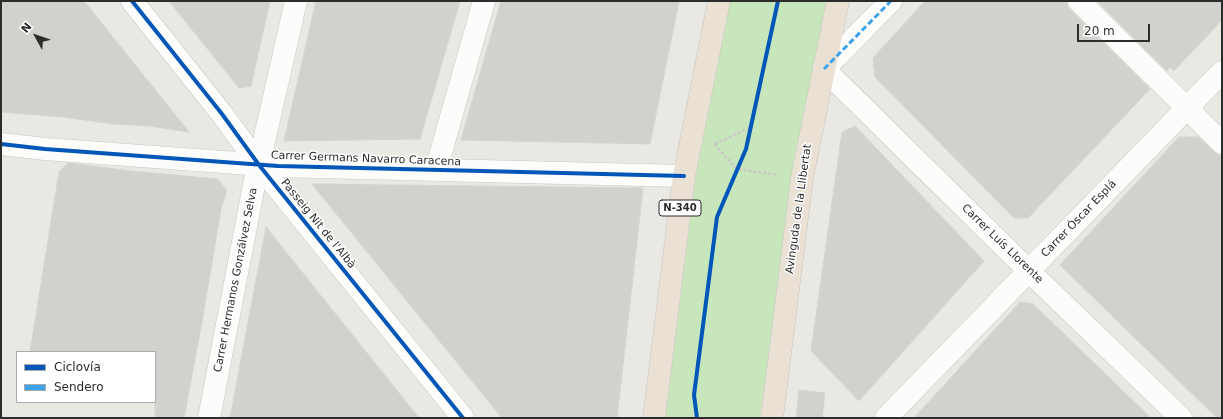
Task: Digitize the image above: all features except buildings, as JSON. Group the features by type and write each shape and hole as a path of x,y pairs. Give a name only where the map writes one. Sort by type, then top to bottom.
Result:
{"highway":[{"name":"N-340","path":"654,418 684,176 719,1"},
{"name":"Avinguda de la Llibertat","path":"772,418 802,178 838,1"}],"street":[{"name":"Passeig Nit de l'Albà","path":"132,1 222,114 259,164 463,418"},
{"name":"Carrer Hermanos Gonzálvez Selva","path":"210,418 250,204 296,1"},
{"path":"436,170 484,1"},
{"path":"824,69 891,1"},
{"path":"1079,1 1222,142"},
{"name":"Carrer Luís Llorente","path":"824,69 1181,418"},
{"name":"Carrer Óscar Esplá","path":"886,418 1222,72"},
{"name":"Carrer Germans Navarro Caracena","path":"1,144 45,149 259,164 684,176"}],"path":[{"path":"749,135 752,120"},
{"path":"750,128 714,144 737,169 779,175"},
{"path":"735,175 740,162"}],"green space":[{"path":"730,1 827,1 795,163 760,418 665,418 696,173"}],"marked path":[{"path":"824,69 891,1"}],"cycle path":[{"path":"132,1 222,114 259,165 463,418"},
{"path":"697,418 694,395 717,217 746,149 778,1"},
{"path":"1,144 45,149 278,166 684,176"}]}
